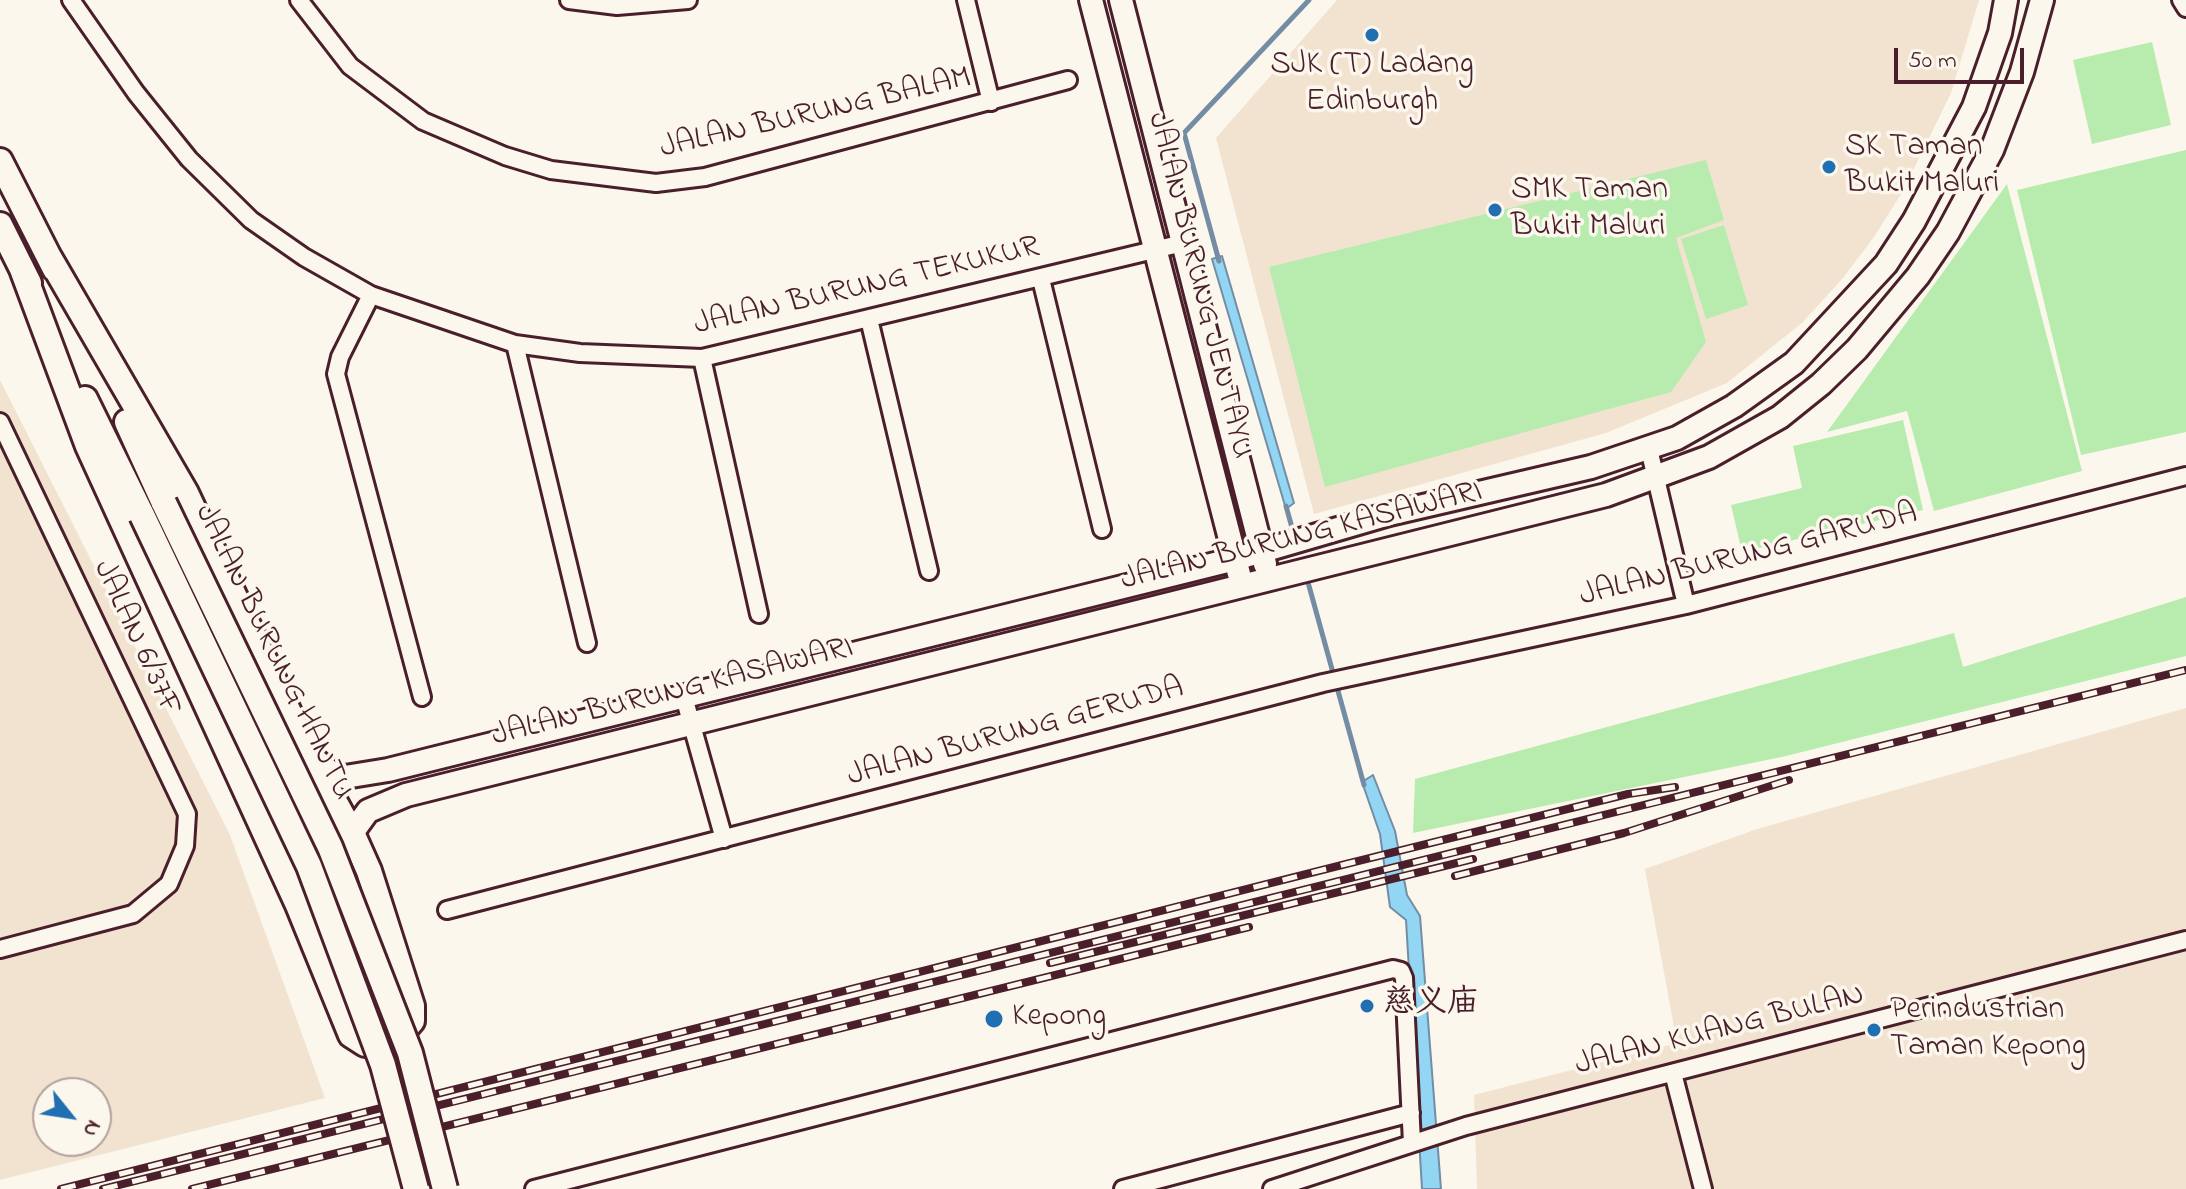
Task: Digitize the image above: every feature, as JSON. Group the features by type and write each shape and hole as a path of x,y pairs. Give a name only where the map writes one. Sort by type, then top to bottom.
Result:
{"main road":[{"name":"JALAN BURUNG HANTU","path":"0,161 49,257 330,847 410,1053 445,1189"},
{"name":"JALAN BURUNG HANTU","path":"0,225 309,866 383,1065 416,1189"},
{"path":"22,269 88,446 298,905 351,1035 359,1043 371,1044 406,1031 412,1021 412,1006 369,871 352,833 309,755 186,493 49,257"}],"street":[{"name":"JALAN BURUNG TEKUKUR","path":"71,0 136,93 217,189 276,239 371,295 515,344 580,353 702,358 1183,243"},
{"name":"JALAN BURUNG BALAM","path":"299,0 350,66 423,121 505,156 551,170 656,183 705,177 1068,80"},
{"path":"569,0 616,3 688,0"},
{"path":"966,0 991,102"},
{"name":"JALAN BURUNG JENTAYU","path":"1091,0 1243,587"},
{"name":"JALAN BURUNG JENTAYU","path":"1121,0 1270,580"},
{"name":"JALAN BURUNG KASAWARI","path":"309,755 333,774 353,777 1262,553 1319,534 1591,467 1649,449 1707,423 1794,363 1871,284 1914,221 1974,107 2000,33 2006,0"},
{"name":"JALAN BURUNG KASAWARI","path":"352,833 368,811 406,795 1606,495 1709,457 1780,417 1830,375 1888,313 1948,232 1992,150 2022,72 2042,0"},
{"path":"2181,0 2186,8"},
{"path":"1041,279 1102,529"},
{"path":"371,295 340,357 336,374 422,697"},
{"path":"869,319 929,571"},
{"path":"515,344 587,643"},
{"path":"702,358 759,614"},
{"name":"JALAN 6/37F","path":"0,422 187,814 185,846 169,884 133,914 0,949"},
{"path":"1649,449 1686,605"},
{"name":"JALAN BURUNG GARUDA","path":"1323,683 1686,605 2186,476"},
{"name":"JALAN BURUNG GERUDA","path":"447,910 1323,683"},
{"path":"684,697 724,839"},
{"name":"JALAN KUANG BULAN","path":"1272,1189 1466,1126 2186,940"},
{"path":"534,1189 1393,969 1401,971 1404,978 1413,1142"},
{"path":"1673,1073 1703,1189"},
{"path":"1123,1189 1411,1113"}],"shaded area":[{"name":"SMK Taman Bukit Maluri","path":"1337,0 1979,0 1951,93 1903,191 1874,237 1843,278 1802,323 1727,383 1606,433 1314,514 1216,138"},
{"path":"0,380 230,835 325,1098 112,1152 112,1077 32,1077 32,1157 91,1157 0,1180"},
{"path":"2186,708 2186,1189 1477,1189 1474,1095 1677,1043 1645,869 1757,829"}],"green space":[{"path":"2152,42 2171,125 2092,144 2073,60"},
{"path":"2186,150 2186,432 2081,455 2017,190"},
{"path":"1706,160 1724,220 1676,238 1706,342 1671,392 1325,487 1269,267"},
{"path":"2007,184 2082,471 1934,511 1907,411 1827,432"},
{"path":"1724,225 1748,305 1706,319 1681,239"},
{"path":"1903,420 1923,510 1742,552 1731,505 1802,488 1793,446"},
{"path":"2186,597 2186,656 1786,756 1413,833 1415,779 1954,633 1963,667"}],"water":[{"path":"1222,256 1294,503 1286,509 1212,259"},
{"path":"1373,775 1395,831 1407,895 1420,916 1441,1189 1422,1189 1406,920 1390,907 1380,834 1362,782"}],"waterway":[{"path":"1219,261 1184,133 1309,0"},
{"path":"1286,506 1294,535"},
{"path":"1306,575 1364,785"}],"railway":[{"path":"103,1189 2186,670"},
{"path":"1455,876 1624,833 1789,780"},
{"path":"61,1189 1346,864 1628,794 1675,787"},
{"path":"1050,963 1473,859"},
{"path":"192,1189 1249,927"}],"place":[{"name":"SJK (T) Ladang Edinburgh","path":"1372,35"},
{"name":"SK Taman Bukit Maluri","path":"1829,167"},
{"name":"SMK Taman Bukit Maluri","path":"1495,210"},
{"name":"慈义庙","path":"1367,1006"},
{"name":"Kepong","path":"994,1019"},
{"name":"Perindustrian Taman Kepong","path":"1874,1030"}]}
